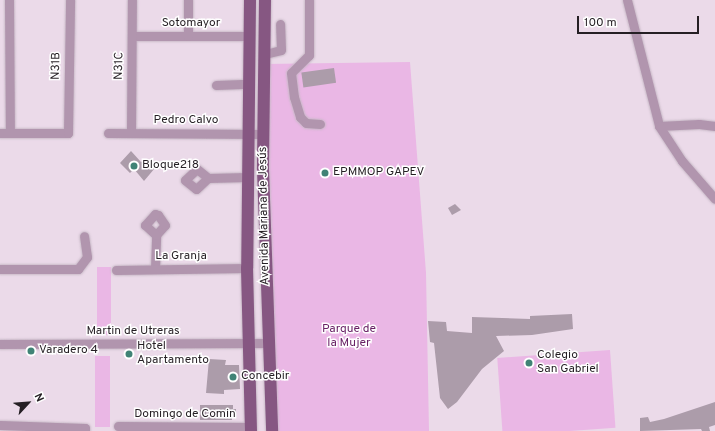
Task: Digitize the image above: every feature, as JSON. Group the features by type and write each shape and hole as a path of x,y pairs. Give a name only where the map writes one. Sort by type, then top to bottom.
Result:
{"main road":[{"name":"Avenida Mariana de Jesús","path":"250,0 247,268 251,429"},
{"name":"Avenida Mariana de Jesús","path":"265,0 263,169 267,343 272,431"},
{"path":"248,173 263,169"}],"street":[{"path":"0,133 10,133 9,0"},
{"name":"N31B","path":"10,133 68,133 70,0"},
{"name":"N31C","path":"131,132 132,0"},
{"path":"188,0 188,36"},
{"path":"308,0 309,55 291,73 294,97 300,117 306,123 320,124"},
{"path":"627,0 659,126 682,160 715,199"},
{"path":"265,54 281,50 280,24"},
{"name":"Sotomayor","path":"132,36 250,36"},
{"path":"216,84 249,84"},
{"path":"659,126 699,124 715,126"},
{"name":"Pedro Calvo","path":"108,133 263,134"},
{"path":"208,178 248,173"},
{"path":"155,269 156,235"},
{"path":"0,269 76,269 87,257 84,236"},
{"name":"La Granja","path":"116,270 247,268"},
{"name":"Martin de Utreras","path":"0,344 267,343"},
{"path":"0,426 29,429 85,430"},
{"name":"Domingo de Comin","path":"118,426 251,429"}],"green space":[{"name":"Parque de la Mujer","path":"410,62 426,273 429,431 272,431 264,64"},
{"path":"97,267 111,267 111,335 97,335"},
{"path":"610,350 615,428 570,431 502,431 497,358"},
{"path":"95,356 110,356 110,427 95,427"}],"building":[{"path":"334,68 336,83 303,87 301,73"},
{"name":"Bloque218","path":"131,151 141,162 144,160 155,168 144,181 134,169 130,173 120,163"},
{"path":"455,204 461,210 452,215 448,208"},
{"path":"572,314 573,329 532,335 496,336 504,351 482,369 457,402 448,409 440,398 434,343 430,342 428,321 446,322 447,331 472,333 472,317 530,319 530,316"},
{"path":"209,359 226,360 225,365 239,365 240,389 224,390 224,394 206,393"},
{"path":"715,402 715,425 709,427 710,431 702,431 701,429 640,431 640,418 648,417 650,422 664,419"},
{"path":"200,405 233,405 233,409 236,409 236,417 232,417 232,420 200,420"}],"place":[{"name":"Bloque218","path":"134,166"},
{"name":"EPMMOP GAPEV","path":"325,173"},
{"name":"Varadero 4","path":"31,351"},
{"name":"Hotel Apartamento","path":"129,354"},
{"name":"Colegio San Gabriel","path":"529,363"},
{"name":"Concebir","path":"233,377"}]}
